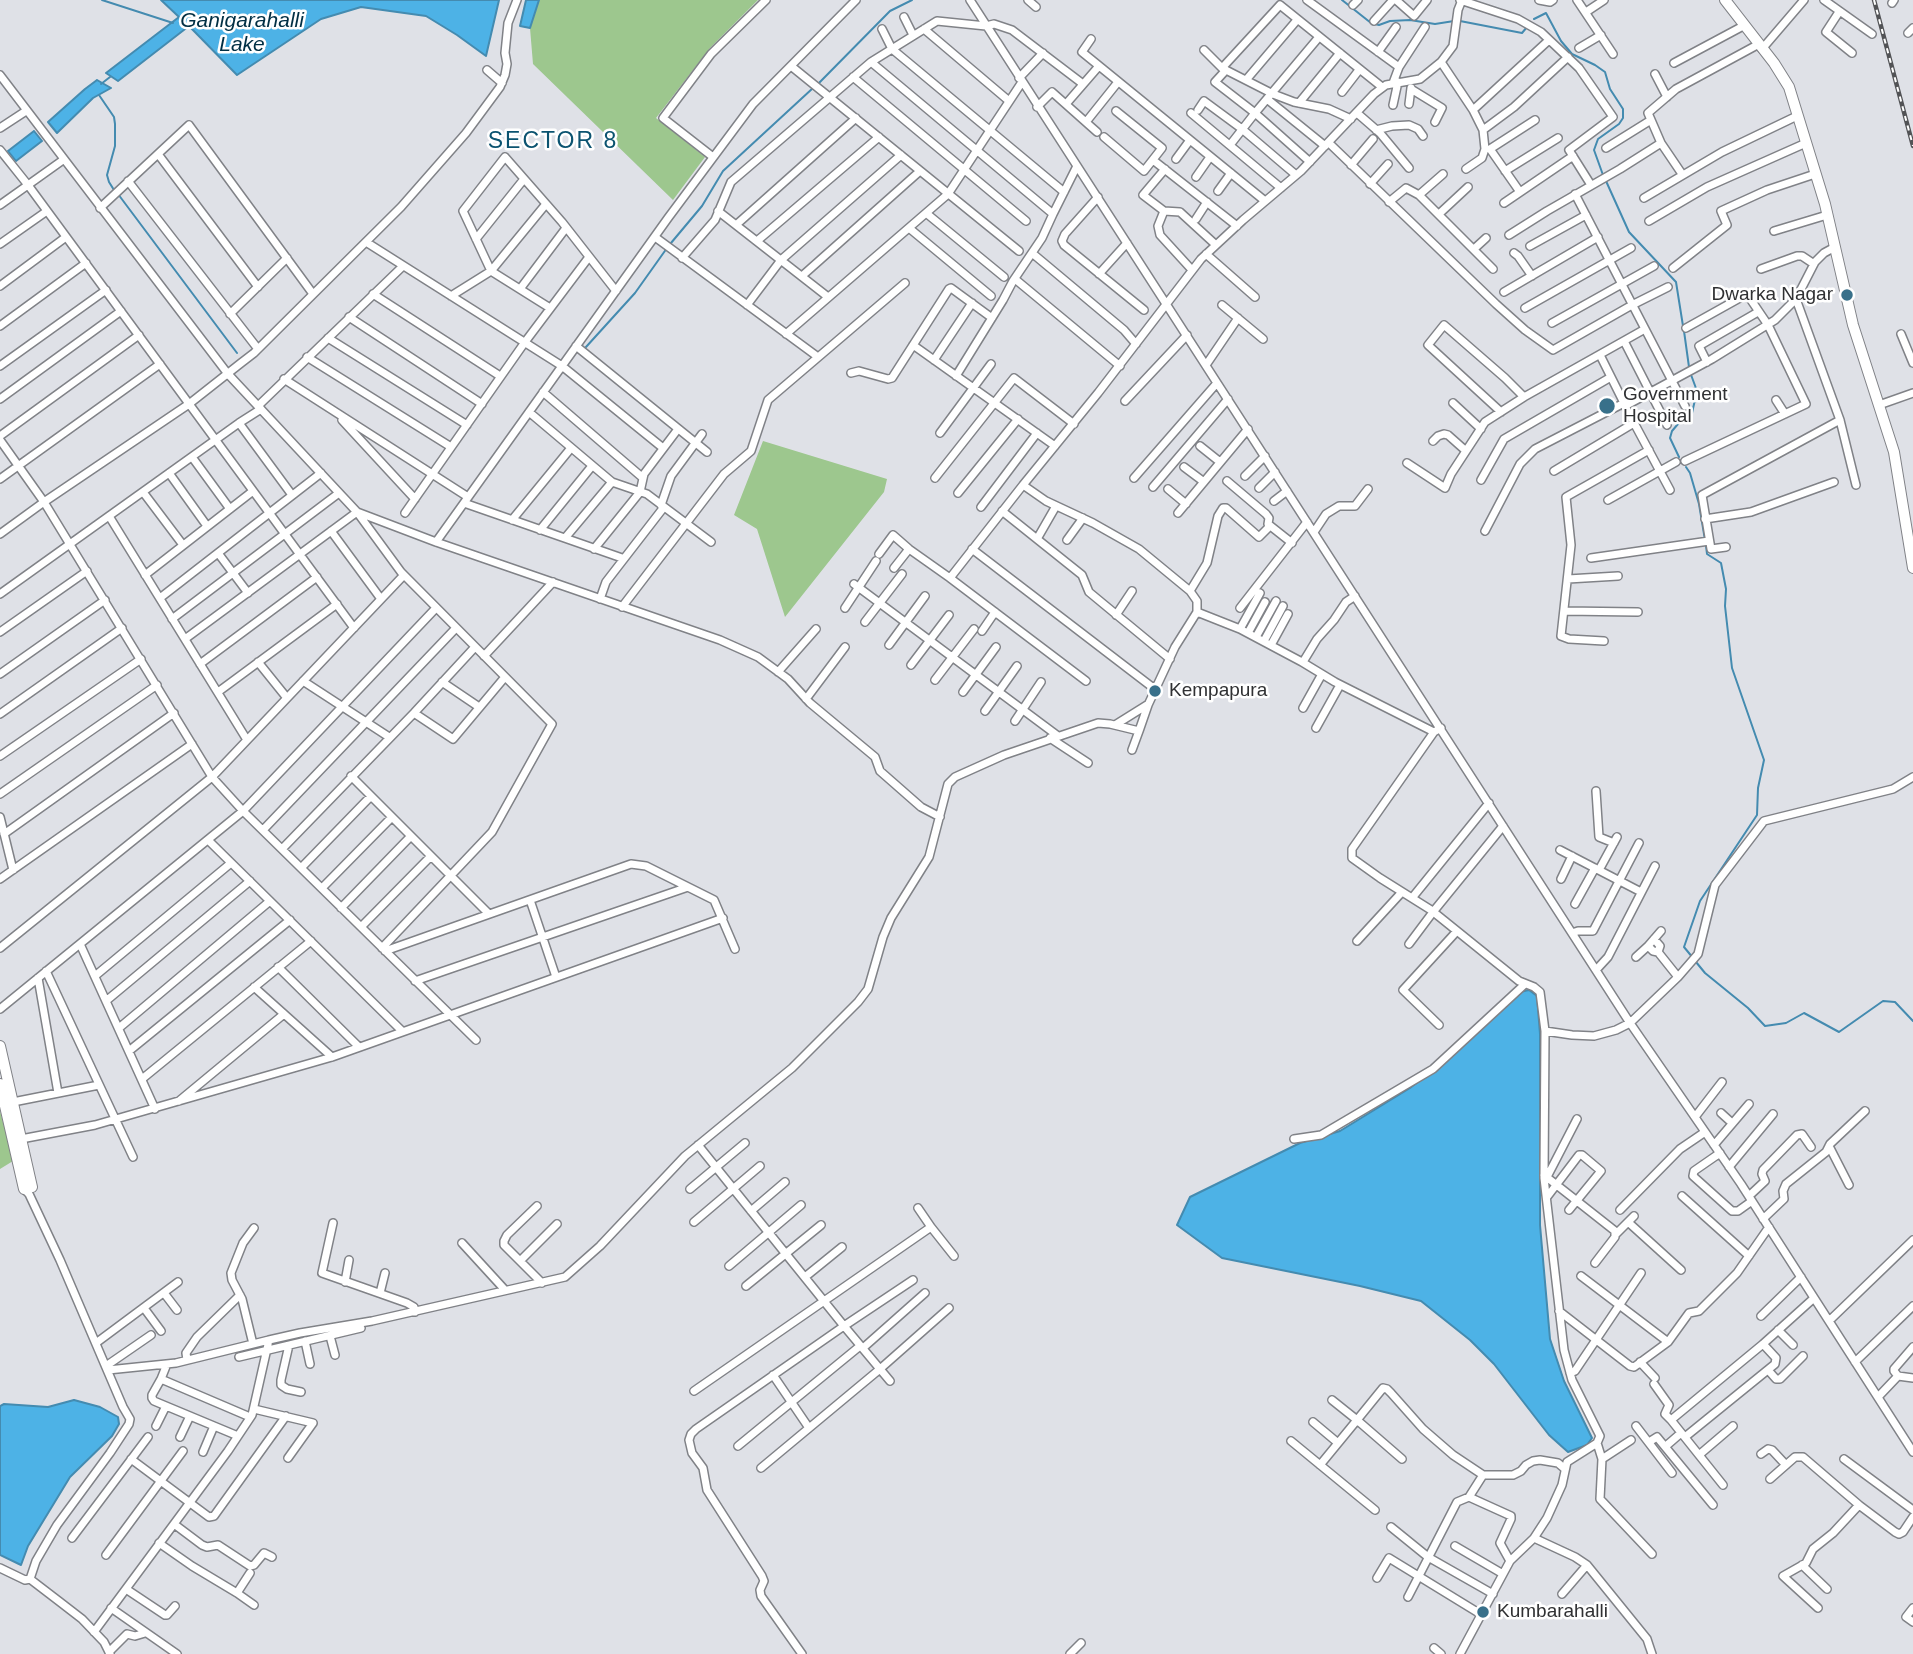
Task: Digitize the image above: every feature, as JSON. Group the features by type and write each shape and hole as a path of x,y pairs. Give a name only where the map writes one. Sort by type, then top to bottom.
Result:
{"main road":[{"path":"1725,0 1789,87 1827,215 1853,325 1894,453 1913,568"},
{"path":"0,1046 21,1139 28,1190"},
{"path":"0,1084 28,1190"}],"street":[{"path":"0,534 189,404 228,374 258,349 424,183 489,104 502,83 507,64 505,53 508,23 517,0"},
{"path":"713,157 663,118 711,54 766,0"},
{"path":"436,542 654,237 753,104 856,0"},
{"path":"1028,0 1036,7"},
{"path":"1307,0 1399,67"},
{"path":"1374,21 1394,0 1414,16 1427,0"},
{"path":"1409,104 1412,85 1441,62 1453,46 1461,0 1518,19 1541,32 1579,68 1613,117 1569,150 1591,185"},
{"path":"1539,0 1553,0"},
{"path":"1577,0 1613,54"},
{"path":"1586,12 1604,0"},
{"path":"1682,174 1661,143 1648,113 1676,89 1761,46 1804,0"},
{"path":"1824,0 1871,34"},
{"path":"974,2 1037,107 1248,429 1438,730 1489,803 1630,1023 1769,1227 1913,1452"},
{"path":"1310,162 1215,82 1280,5 1382,87"},
{"path":"1839,12 1826,32 1852,53"},
{"path":"905,17 914,36"},
{"path":"1246,80 1297,20"},
{"path":"682,258 715,220 731,182 871,62 937,21 986,26 995,24 1012,30 1083,84"},
{"path":"1674,63 1745,25"},
{"path":"1378,52 1396,27"},
{"path":"1393,104 1399,67 1425,27"},
{"path":"881,29 892,49 1064,192"},
{"path":"924,29 1009,102"},
{"path":"1579,48 1601,35"},
{"path":"1230,145 1319,37"},
{"path":"1091,39 1082,52 1265,201"},
{"path":"1473,110 1549,40"},
{"path":"1204,50 1224,69 1270,96 1351,164 1525,330 1553,350 1668,287"},
{"path":"786,334 948,194 1021,80 1043,52"},
{"path":"1299,103 1340,54"},
{"path":"1483,131 1514,107 1568,57"},
{"path":"871,62 1053,214"},
{"path":"1441,62 1473,110 1483,131 1485,149 1482,158 1466,169"},
{"path":"1066,104 1099,65"},
{"path":"791,66 1019,251"},
{"path":"487,70 502,83"},
{"path":"1342,92 1359,70"},
{"path":"1655,74 1667,97"},
{"path":"0,75 228,374 357,512 404,575 552,724 492,832 383,949"},
{"path":"853,77 1026,221"},
{"path":"1086,122 1118,82"},
{"path":"950,578 1206,254 1310,162 1382,87 1396,82 1412,85 1442,108 1435,121"},
{"path":"1037,107 1052,92 1144,171 1162,148 1116,111"},
{"path":"1270,96 1354,116 1377,130 1409,168"},
{"path":"1281,188 1194,112 1204,101 1296,175"},
{"path":"0,128 26,111"},
{"path":"1644,198 1721,152 1797,116"},
{"path":"736,225 856,118"},
{"path":"1520,192 1490,149 1535,120"},
{"path":"1606,148 1651,120"},
{"path":"100,208 189,125 313,294"},
{"path":"1377,130 1409,125 1418,129 1423,136"},
{"path":"757,241 879,137"},
{"path":"1505,171 1558,138"},
{"path":"1351,164 1373,139"},
{"path":"1176,159 1190,140"},
{"path":"1509,235 1661,143"},
{"path":"1649,221 1707,187 1806,143"},
{"path":"0,150 354,628"},
{"path":"158,154 258,287"},
{"path":"747,305 781,260 901,155"},
{"path":"1504,202 1573,156"},
{"path":"550,308 491,271 463,211 505,157 616,291"},
{"path":"1196,177 1210,157"},
{"path":"0,205 63,160"},
{"path":"1153,160 1237,226"},
{"path":"1370,184 1388,164"},
{"path":"957,376 1042,238 1077,166"},
{"path":"1165,169 1143,195 1164,211 1180,212 1216,244"},
{"path":"802,276 920,171"},
{"path":"1218,191 1231,173"},
{"path":"1419,195 1443,174"},
{"path":"1673,268 1727,225 1721,211 1767,190 1815,174"},
{"path":"477,239 524,179"},
{"path":"128,181 258,349"},
{"path":"1439,214 1468,187"},
{"path":"1389,202 1406,188 1419,195 1493,269"},
{"path":"1575,194 1685,406"},
{"path":"1098,197 1065,234 1062,241 1144,310"},
{"path":"1196,219 1207,202"},
{"path":"451,296 491,271 545,204"},
{"path":"0,244 47,211"},
{"path":"718,211 828,298"},
{"path":"1164,211 1158,226 1160,235 1192,270"},
{"path":"926,213 1004,277"},
{"path":"1530,246 1586,215"},
{"path":"1774,231 1827,215"},
{"path":"909,228 991,296"},
{"path":"520,289 566,229"},
{"path":"0,286 66,237"},
{"path":"654,237 818,357"},
{"path":"1474,249 1486,237"},
{"path":"1504,292 1598,237"},
{"path":"366,242 562,366 663,448"},
{"path":"1099,274 1127,243"},
{"path":"1485,531 1520,464 1535,449 1707,362 1768,325 1796,299 1814,264 1824,253 1835,247"},
{"path":"1525,308 1631,248"},
{"path":"1032,253 1124,330 1136,344"},
{"path":"1514,253 1532,276"},
{"path":"1206,254 1255,297"},
{"path":"1761,269 1797,256 1802,256 1814,264"},
{"path":"405,513 524,342 589,257"},
{"path":"230,314 287,258"},
{"path":"0,326 86,263"},
{"path":"0,594 260,408 284,379 403,266"},
{"path":"1552,323 1654,266"},
{"path":"1015,279 1120,366"},
{"path":"622,607 724,474 751,451 768,400 905,283"},
{"path":"851,373 869,372 892,378 946,290 951,288 992,318"},
{"path":"0,366 106,290"},
{"path":"373,294 500,376"},
{"path":"1608,500 1660,470 1806,404 1768,325 1747,294 1686,328"},
{"path":"1796,299 1840,420 1856,485"},
{"path":"934,360 972,303"},
{"path":"1222,305 1263,339"},
{"path":"0,399 121,311"},
{"path":"1707,362 1699,346 1758,312"},
{"path":"349,317 482,404"},
{"path":"1206,365 1238,318"},
{"path":"1501,412 1428,345 1444,325 1524,397"},
{"path":"1407,463 1445,488 1451,474 1485,422 1645,329"},
{"path":"1901,334 1913,363"},
{"path":"139,335 0,438 44,502 212,777 243,811 476,1040"},
{"path":"1125,401 1186,335"},
{"path":"328,338 467,425"},
{"path":"1624,341 1667,425"},
{"path":"913,345 1055,446"},
{"path":"576,346 707,452"},
{"path":"1600,355 1670,490"},
{"path":"307,357 451,447"},
{"path":"0,479 160,364"},
{"path":"940,433 991,364"},
{"path":"1481,480 1504,439 1611,377"},
{"path":"284,379 432,474 466,500 512,520 622,558"},
{"path":"935,478 1014,379 1074,424"},
{"path":"1134,478 1217,383"},
{"path":"543,392 643,478"},
{"path":"1879,405 1913,393"},
{"path":"1153,487 1228,399"},
{"path":"1776,400 1785,414"},
{"path":"1453,403 1481,429"},
{"path":"333,411 415,499"},
{"path":"529,412 612,482 647,494 711,542"},
{"path":"958,493 1018,419"},
{"path":"1726,547 1711,549 1706,542 1702,495 1840,420"},
{"path":"239,422 292,495"},
{"path":"1554,471 1634,423"},
{"path":"594,548 640,492 644,474 678,429"},
{"path":"1178,513 1248,429"},
{"path":"981,507 1037,433"},
{"path":"600,599 606,582 622,558 663,506 671,476 702,434"},
{"path":"1433,441 1441,434 1448,435 1466,451"},
{"path":"1200,446 1220,462"},
{"path":"512,520 572,448"},
{"path":"1604,641 1561,636 1571,545 1566,497 1648,450"},
{"path":"1245,475 1265,456"},
{"path":"191,457 230,509"},
{"path":"540,530 592,466"},
{"path":"1184,467 1204,482"},
{"path":"1259,488 1275,472"},
{"path":"169,473 207,526"},
{"path":"160,598 321,473"},
{"path":"1227,481 1266,514 1270,526 1292,543"},
{"path":"565,538 612,482"},
{"path":"1705,519 1751,512 1834,482"},
{"path":"1023,485 1046,501 1139,549 1190,591 1197,601 1197,612 1148,705 1132,750"},
{"path":"1168,489 1186,504"},
{"path":"1314,532 1326,514 1339,506 1355,506 1368,489"},
{"path":"145,575 253,491"},
{"path":"1275,501 1287,491"},
{"path":"143,492 183,545"},
{"path":"172,619 339,493"},
{"path":"1037,539 1056,506"},
{"path":"1190,591 1207,563 1218,516 1223,508 1259,537 1270,526"},
{"path":"1002,510 1082,575 1089,592 1170,659"},
{"path":"185,639 357,512"},
{"path":"357,512 720,640 758,657 788,679 806,699 876,757 880,771 921,807 940,817"},
{"path":"109,516 247,740"},
{"path":"1067,540 1083,518"},
{"path":"1240,608 1307,523"},
{"path":"331,531 381,599"},
{"path":"845,608 893,535 1086,681"},
{"path":"1591,558 1706,542"},
{"path":"894,568 909,549"},
{"path":"972,549 1156,690"},
{"path":"218,553 248,593"},
{"path":"0,632 87,571"},
{"path":"865,622 902,574"},
{"path":"0,948 212,777 404,575"},
{"path":"1568,579 1618,576"},
{"path":"200,664 317,577"},
{"path":"484,656 553,582"},
{"path":"857,586 1023,710 1088,764"},
{"path":"1116,615 1132,591"},
{"path":"1244,631 1260,593"},
{"path":"889,645 925,596"},
{"path":"1303,662 1348,599 1355,596"},
{"path":"0,674 105,600"},
{"path":"1244,631 1265,602"},
{"path":"218,692 337,604"},
{"path":"1256,637 1282,607 1267,643"},
{"path":"0,1009 243,811 436,608"},
{"path":"1564,611 1638,612"},
{"path":"935,680 995,612"},
{"path":"1197,612 1244,631 1340,685 1438,730"},
{"path":"911,665 949,615"},
{"path":"0,714 122,628"},
{"path":"263,830 456,628"},
{"path":"778,672 816,629"},
{"path":"282,849 475,647"},
{"path":"806,699 845,647"},
{"path":"963,692 996,647"},
{"path":"0,756 141,659"},
{"path":"258,662 287,698"},
{"path":"985,711 1017,666"},
{"path":"1303,708 1322,674"},
{"path":"414,713 453,738 505,677"},
{"path":"303,681 389,737"},
{"path":"442,682 479,707"},
{"path":"1015,721 1041,682"},
{"path":"0,794 157,685"},
{"path":"1315,728 1340,685"},
{"path":"1115,725 1148,705"},
{"path":"4,834 174,713"},
{"path":"107,1368 167,1364 565,1277 600,1246 665,1175 792,1068 868,989 891,918 929,857 948,784 955,777 1054,737 1098,723 1139,731"},
{"path":"1438,730 1350,853 1352,858 1433,912 1519,981 1540,992 1545,1031 1546,1197 1564,1350 1572,1380 1600,1436 1597,1443 1569,1460 1562,1485 1547,1518 1534,1538 1510,1561 1460,1654"},
{"path":"0,879 192,744"},
{"path":"351,776 489,914"},
{"path":"1545,1031 1594,1036 1616,1030 1630,1023 1678,977 1694,959 1715,885 1764,821 1893,789 1913,777"},
{"path":"1575,904 1616,840 1599,837 1596,791"},
{"path":"301,868 371,796"},
{"path":"1412,898 1489,803"},
{"path":"0,817 13,870"},
{"path":"321,888 391,817"},
{"path":"1409,944 1503,826"},
{"path":"341,908 411,836"},
{"path":"208,840 402,1031"},
{"path":"1572,933 1592,931 1639,843"},
{"path":"1560,850 1642,892"},
{"path":"361,927 431,856"},
{"path":"1561,879 1572,856"},
{"path":"95,976 231,863"},
{"path":"383,949 631,864 646,866 714,900 735,948"},
{"path":"1596,970 1608,957 1655,866"},
{"path":"106,1001 250,881"},
{"path":"415,981 688,887"},
{"path":"1357,942 1402,892"},
{"path":"530,900 556,977"},
{"path":"119,1028 270,901"},
{"path":"21,1139 116,1120 332,1057 723,918"},
{"path":"129,1051 290,920"},
{"path":"1438,1025 1403,990 1457,931"},
{"path":"1636,957 1661,931"},
{"path":"1654,939 1660,946 1658,952"},
{"path":"142,1079 311,941"},
{"path":"80,944 155,1109"},
{"path":"1648,946 1658,952 1678,977"},
{"path":"278,967 359,1047"},
{"path":"46,971 133,1157"},
{"path":"38,978 58,1093"},
{"path":"1294,1139 1321,1135 1433,1069 1525,984"},
{"path":"254,987 332,1057"},
{"path":"176,1103 284,1014"},
{"path":"1695,1117 1722,1082"},
{"path":"13,1102 99,1085"},
{"path":"1714,1145 1749,1104"},
{"path":"1763,1219 1784,1199 1786,1184 1826,1152 1865,1111"},
{"path":"1721,1113 1732,1123"},
{"path":"1729,1167 1773,1114"},
{"path":"1546,1176 1577,1119"},
{"path":"1620,1210 1680,1149 1705,1132"},
{"path":"1720,1153 1694,1171 1693,1176 1732,1211 1738,1211 1765,1181 1763,1170 1797,1135 1802,1134 1811,1147"},
{"path":"690,1189 745,1143"},
{"path":"698,1145 890,1381"},
{"path":"1829,1146 1849,1185"},
{"path":"1546,1197 1580,1154 1600,1170 1600,1173 1569,1210"},
{"path":"694,1222 760,1166"},
{"path":"1546,1176 1616,1234"},
{"path":"751,1210 785,1182"},
{"path":"28,1190 130,1419 130,1424 57,1525 36,1561 30,1579"},
{"path":"1682,1196 1749,1256"},
{"path":"729,1266 801,1205"},
{"path":"537,1206 507,1235 504,1245 542,1283"},
{"path":"918,1208 954,1256"},
{"path":"1595,1264 1616,1234 1631,1219 1681,1270"},
{"path":"333,1223 322,1273 411,1305 415,1311"},
{"path":"520,1261 558,1224"},
{"path":"746,1286 821,1225"},
{"path":"694,1391 931,1227"},
{"path":"1559,1311 1634,1367 1668,1342 1689,1313 1699,1311 1737,1273 1769,1227"},
{"path":"253,1344 231,1273 243,1243 254,1228"},
{"path":"1829,1321 1913,1240"},
{"path":"462,1243 505,1290"},
{"path":"805,1278 842,1247"},
{"path":"345,1282 349,1260"},
{"path":"380,1293 384,1273"},
{"path":"1570,1373 1575,1371 1641,1273"},
{"path":"1581,1276 1668,1342"},
{"path":"1761,1317 1801,1277"},
{"path":"802,1654 761,1597 760,1590 764,1581 762,1576 706,1490 703,1468 692,1453 688,1440 696,1429 913,1280"},
{"path":"96,1343 178,1282"},
{"path":"164,1293 177,1310"},
{"path":"738,1446 925,1293"},
{"path":"187,1360 186,1353 197,1337 240,1295"},
{"path":"1671,1420 1814,1298"},
{"path":"1855,1362 1913,1306"},
{"path":"144,1308 161,1331"},
{"path":"761,1468 949,1308"},
{"path":"239,1357 361,1328"},
{"path":"1778,1329 1793,1345"},
{"path":"107,1368 151,1335"},
{"path":"330,1336 335,1355"},
{"path":"94,1632 250,1418 269,1340"},
{"path":"305,1341 310,1364"},
{"path":"1666,1446 1774,1364 1776,1358 1763,1343"},
{"path":"289,1345 281,1385 301,1392"},
{"path":"1913,1347 1894,1368 1898,1376 1913,1378"},
{"path":"1768,1370 1776,1379 1780,1379 1803,1356"},
{"path":"1640,1362 1669,1405 1665,1414 1723,1485"},
{"path":"167,1364 152,1398 238,1436"},
{"path":"773,1375 809,1427"},
{"path":"1878,1397 1898,1376"},
{"path":"161,1380 250,1418"},
{"path":"1320,1465 1383,1388 1387,1389 1423,1429 1453,1455 1483,1475 1513,1475 1526,1465 1540,1460 1558,1463 1566,1469"},
{"path":"1332,1400 1402,1459"},
{"path":"156,1426 166,1406"},
{"path":"254,1409 313,1423 288,1458"},
{"path":"180,1437 190,1416"},
{"path":"131,1459 209,1517 214,1516 286,1416"},
{"path":"1313,1422 1338,1443"},
{"path":"203,1452 214,1426"},
{"path":"1636,1426 1672,1473"},
{"path":"1699,1455 1733,1426"},
{"path":"72,1538 148,1437"},
{"path":"1649,1442 1657,1437 1713,1505"},
{"path":"1602,1459 1631,1440"},
{"path":"1292,1441 1375,1510"},
{"path":"1597,1443 1602,1459 1600,1499 1653,1554"},
{"path":"1761,1454 1768,1449 1772,1450 1786,1465"},
{"path":"106,1555 183,1451"},
{"path":"1770,1479 1795,1457 1803,1457 1895,1532 1903,1532 1913,1517"},
{"path":"1844,1459 1913,1510"},
{"path":"1408,1597 1457,1502 1469,1497 1483,1475"},
{"path":"1469,1497 1511,1517 1500,1543 1510,1561"},
{"path":"1818,1608 1783,1576 1804,1564 1810,1553 1859,1505"},
{"path":"174,1524 202,1545 218,1545 250,1566 264,1553 272,1558"},
{"path":"1391,1527 1429,1557 1493,1594"},
{"path":"1534,1538 1587,1565 1647,1639 1652,1654"},
{"path":"159,1543 254,1605"},
{"path":"1455,1546 1503,1574"},
{"path":"1377,1578 1388,1558 1482,1615"},
{"path":"1804,1564 1827,1589"},
{"path":"1562,1594 1587,1565"},
{"path":"0,1568 25,1580 30,1579 82,1619 112,1652 127,1634 135,1636 145,1633"},
{"path":"237,1593 250,1573"},
{"path":"126,1588 163,1614 167,1615 175,1606"},
{"path":"111,1608 177,1654"},
{"path":"1913,1608 1906,1617 1913,1622"},
{"path":"1070,1654 1081,1643"},
{"path":"1434,1648 1441,1654"}],"green space":[{"path":"539,0 758,0 710,48 656,118 705,157 673,200 533,64 530,28"},
{"path":"763,441 887,479 884,492 785,617 757,529 734,515"},
{"path":"0,1111 13,1161 0,1169"}],"water":[{"name":"Ganigarahalli Lake","path":"161,0 499,0 486,56 426,16 361,7 321,19 237,75 189,26 118,81 106,73 179,17"},
{"path":"526,0 539,0 530,28 520,26"},
{"path":"97,80 111,88 93,98 57,133 48,122"},
{"path":"34,131 42,141 16,161 8,151"},
{"path":"1529,990 1537,996 1540,1034 1540,1225 1550,1339 1564,1381 1592,1438 1587,1445 1568,1452 1549,1435 1494,1364 1470,1340 1421,1301 1222,1258 1177,1225 1190,1197 1300,1143 1340,1131 1410,1088 1455,1053 1520,992"},
{"path":"74,1400 100,1407 118,1417 119,1424 112,1436 70,1477 28,1546 21,1565 0,1555 0,1406 48,1407"}],"waterway":[{"path":"102,0 173,23"},
{"path":"817,85 890,11 912,0"},
{"path":"1342,0 1371,23 1379,25 1390,21 1410,20 1435,24 1454,21"},
{"path":"1534,19 1546,13 1561,41 1572,54 1605,72 1610,89 1623,109 1623,118 1619,124 1598,139 1594,150 1603,175"},
{"path":"1460,21 1522,33 1527,27"},
{"path":"101,84 110,77"},
{"path":"671,243 702,206 723,171 813,88"},
{"path":"99,95 114,117 115,146 107,175 114,190"},
{"path":"1606,181 1629,232 1676,282 1683,326"},
{"path":"118,194 237,353"},
{"path":"586,347 635,293 667,248"},
{"path":"1684,331 1689,367"},
{"path":"1679,457 1670,438 1678,424 1692,413 1697,391 1690,372"},
{"path":"1686,467 1699,504 1705,540"},
{"path":"1693,958 1684,947 1700,901 1757,815 1758,788 1764,760 1732,668 1725,606 1726,589 1721,563 1707,554 1706,546"},
{"path":"1696,962 1765,1026 1786,1023 1804,1013 1839,1032 1883,1001 1895,1002 1913,1021"}],"railway":[{"path":"1874,0 1913,146"}],"place":[{"name":"Dwarka Nagar","path":"1847,295"},
{"name":"Government Hospital","path":"1607,406"},
{"name":"Kempapura","path":"1155,691"},
{"name":"Kumbarahalli","path":"1483,1612"}],"district":[{"name":"SECTOR 8","path":"553,142"}]}
